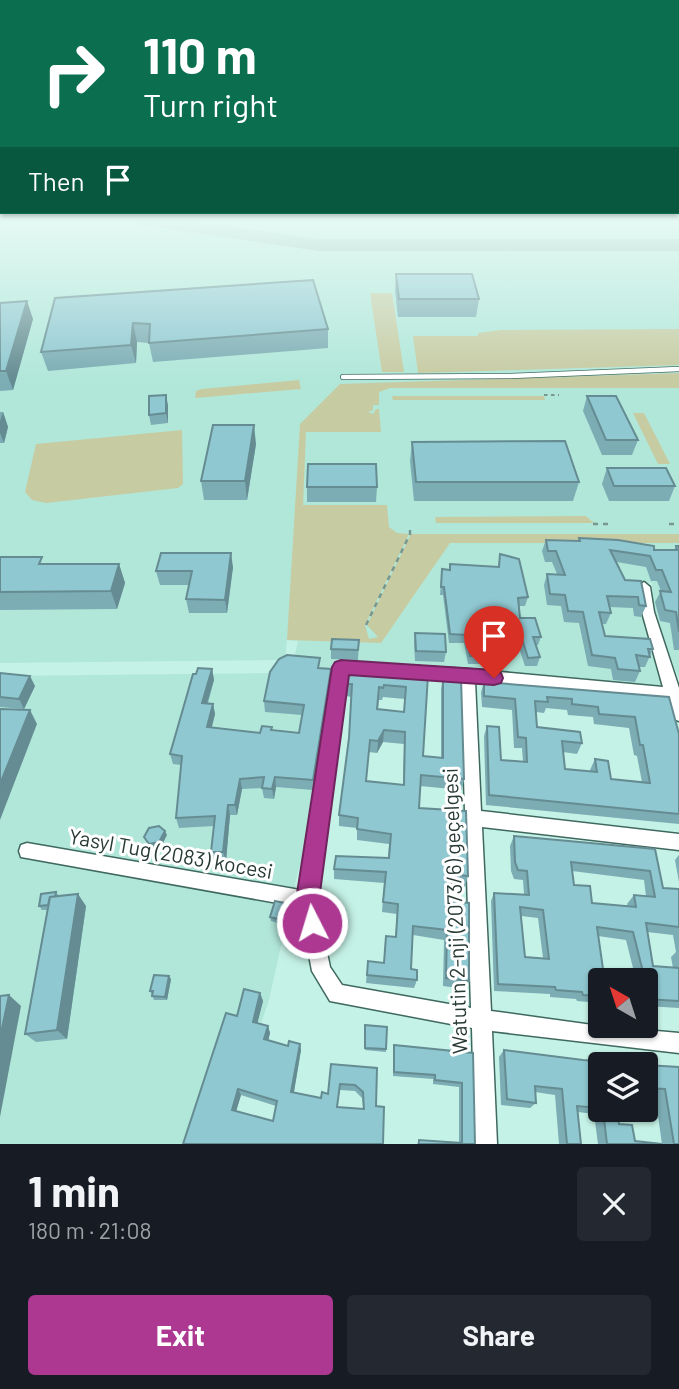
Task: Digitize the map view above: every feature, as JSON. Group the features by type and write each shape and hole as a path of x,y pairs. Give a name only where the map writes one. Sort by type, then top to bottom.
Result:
{"street":[{"path":"644,587 648,612 677,694 679,715"},
{"path":"677,694 341,667 307,900 321,971 337,994 481,1020 679,1043"},
{"name":"Watutin 2-nji (2073/6) geçelgesi","path":"468,676 486,1144"},
{"path":"474,818 679,842"},
{"name":"Yasyl Tug (2083) kocesi","path":"27,851 307,900"}],"lane":[{"path":"343,377 483,377 679,369"}],"path":[{"path":"544,395 559,395"},
{"path":"593,524 608,524"},
{"path":"669,524 679,524"},
{"path":"366,625 410,534 410,526"}],"shaded area":[{"path":"0,272 679,272 679,679 654,614 652,583 633,580 629,584 641,592 665,686 340,663 313,818 294,887 269,1000 220,1144 0,1144 0,676 270,673 294,659 298,641 287,640 285,660 0,663"},
{"path":"370,293 392,293 404,372 382,372"},
{"path":"679,329 679,365 418,373 413,336 478,336 478,333 501,330"},
{"path":"679,373 679,388 390,388 379,392 379,405 373,405 373,410 368,412 373,414 379,409 381,432 306,432 303,505 387,505 389,527 397,533 409,534 365,625 369,639 378,637 367,625 411,534 679,534 679,543 450,543 381,643 287,640 300,424 340,384"},
{"path":"299,380 301,389 195,398 196,391 202,389"},
{"path":"392,396 544,396 545,400 393,400"},
{"path":"633,413 644,413 670,464 658,464"},
{"path":"182,430 183,484 178,488 46,503 32,500 25,492 36,444"},
{"path":"586,516 594,523 436,523 435,517"}],"building":[{"path":"396,274 472,274 479,299 399,299"},
{"path":"313,280 328,329 149,343 150,324 133,323 131,345 41,352 55,298"},
{"path":"27,301 6,371 0,371 0,303"},
{"path":"166,395 166,413 149,415 149,396"},
{"path":"587,396 616,396 638,440 606,440"},
{"path":"213,425 254,425 245,481 201,481"},
{"path":"565,441 579,482 416,482 412,442"},
{"path":"308,464 376,464 377,487 307,487"},
{"path":"607,468 666,468 675,486 614,486"},
{"path":"579,538 618,540 654,546 654,550 677,550 676,546 679,546 679,632 676,612 665,610 660,591 671,592 662,570 656,570 650,556 610,550 625,580 641,581 646,606 639,605 638,597 607,596 611,613 599,612 605,636 650,639 653,649 648,649 650,657 636,655 640,671 618,669 615,658 592,655 583,612 568,611 565,595 550,594 547,574 565,575 556,551 548,551 546,540 580,541"},
{"path":"161,553 231,553 225,600 186,599 192,571 156,571"},
{"path":"500,554 519,559 528,597 518,598 520,618 535,618 541,637 533,637 540,657 528,658 522,639 502,640 501,634 476,635 480,656 470,656 466,635 450,634 444,587 441,587 442,569 450,570 450,564 499,567"},
{"path":"0,557 42,557 39,564 119,564 111,591 0,592"},
{"path":"415,633 445,634 446,652 416,651"},
{"path":"332,639 359,640 358,650 331,649"},
{"path":"287,655 320,658 318,668 331,669 313,780 275,777 272,789 262,788 264,777 240,779 235,805 228,805 223,852 211,852 215,816 176,818 182,756 170,754 193,674 196,674 198,668 212,669 202,703 213,704 207,727 260,733 262,726 272,727 271,730 299,733 304,705 264,701 270,672 279,659"},
{"path":"350,664 369,665 368,670 428,675 423,756 443,758 443,676 461,678 464,779 421,775 419,808 466,811 468,876 451,874 451,901 469,903 469,981 446,978 447,930 413,926 411,969 417,970 417,980 367,975 368,961 384,963 386,936 396,937 398,904 383,902 386,872 334,869 336,856 389,858 391,834 357,829 358,818 339,815 349,738 352,684 347,684","holes":["384,685 406,687 404,712 377,709 379,687 383,688","384,730 405,732 404,785 366,781 370,740 378,741"]},
{"path":"0,673 30,676 19,699 0,697"},
{"path":"484,682 669,697 679,734 679,814 489,795 487,726 499,727 501,760 527,762 526,738 518,737 515,699 484,696","holes":["547,697 572,699 572,704 598,707 599,714 635,717 650,783 611,779 608,761 595,759 597,772 565,769 562,741 582,743 580,732 537,727 535,701 548,702"]},
{"path":"0,709 30,710 0,784"},
{"path":"159,826 165,831 159,842 149,844 144,837 149,828"},
{"path":"514,836 655,849 663,888 679,889 679,927 646,923 653,966 679,968 679,1001 658,1000 658,968 642,968 633,932 597,927 603,968 588,968 588,995 583,995 582,992 556,990 555,987 498,984 494,893 529,895 527,871 518,870","holes":["571,862 650,871 655,897 634,895 636,907 592,903 590,886 574,885","520,907 543,910 549,959 525,957"]},
{"path":"56,892 55,897 50,897 48,905 39,906 41,894"},
{"path":"78,894 57,1030 25,1034 50,897"},
{"path":"275,901 285,903 281,920 270,917"},
{"path":"154,975 169,976 165,997 152,996 153,991 150,991"},
{"path":"244,989 260,993 253,1022 268,1026 264,1039 288,1046 289,1041 300,1044 291,1092 321,1098 322,1092 328,1094 331,1064 377,1068 376,1106 384,1107 383,1144 183,1144 226,1013 237,1016","holes":["340,1084 355,1085 363,1092 364,1109 337,1107","238,1089 277,1101 273,1121 232,1110"]},
{"path":"9,995 0,1038 0,996"},
{"path":"365,1025 387,1027 386,1049 365,1048"},
{"path":"394,1045 473,1053 475,1144 419,1144 419,1140 462,1143 462,1083 435,1080 435,1075 394,1072"},
{"path":"504,1050 588,1060 588,1107 577,1106 581,1144 567,1144 562,1089 535,1086 536,1103 507,1099"},
{"path":"658,1066 679,1067 679,1144 674,1144 665,1089 658,1089"},
{"path":"604,1122 632,1125 635,1141 662,1144 607,1144"}],"route":[{"path":"312,923 307,900 341,667 494,678"}]}
